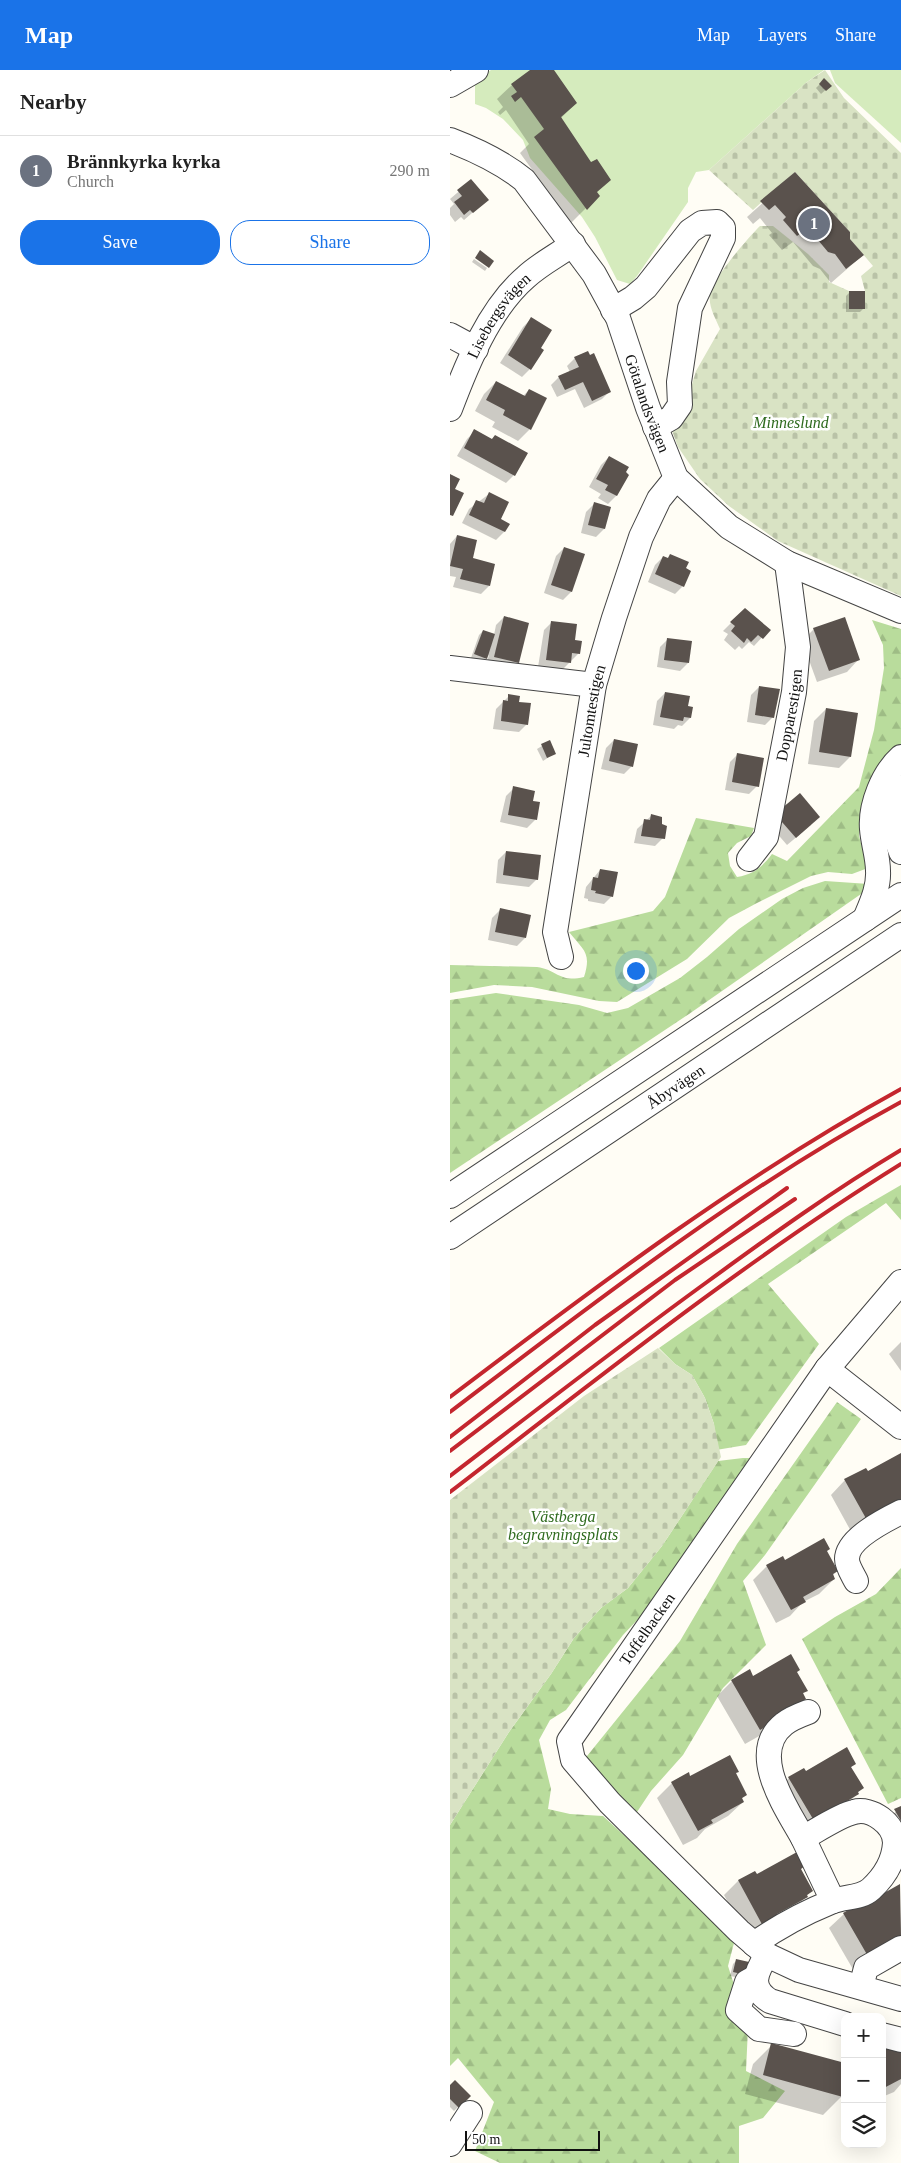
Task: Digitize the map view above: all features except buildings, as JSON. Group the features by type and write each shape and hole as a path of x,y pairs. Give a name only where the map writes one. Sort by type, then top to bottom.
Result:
{"street":[{"path":"450,85 476,70"},
{"name":"Götalandsvägen","path":"450,140 511,170 524,180 594,274 613,310 631,353 656,427 676,478 730,527 787,563 901,611"},
{"path":"613,310 633,298 646,287 690,231 702,223 717,222 723,228 723,238 690,308 679,382 680,405 671,418 656,427"},
{"name":"Lisebergsvägen","path":"450,409 466,367 501,304 526,277 573,244"},
{"path":"450,335 476,350"},
{"name":"Jultomtestigen","path":"560,957 555,932 594,685 641,537 659,499 676,478"},
{"name":"Dopparestigen","path":"749,859 766,837 794,692 798,647 787,563"},
{"path":"450,668 594,685"},
{"path":"865,919 873,901 878,872 872,827 878,796 883,780 890,768 901,756"},
{"path":"901,787 892,817 896,842 901,852"},
{"path":"873,841 888,868 901,881"},
{"name":"Åbyvägen","path":"450,1196 901,895"},
{"path":"856,966 901,915"},
{"name":"Åbyvägen","path":"450,1237 901,935"},
{"name":"Toffelbacken","path":"901,1282 827,1370 569,1741 573,1760 610,1803 760,1950 799,1970 901,1999"},
{"path":"827,1370 901,1426"},
{"path":"856,1581 846,1561 855,1543 874,1526 901,1512"},
{"path":"808,1712 784,1723 775,1733 769,1746 769,1765 773,1781 833,1901"},
{"path":"803,1838 854,1812 866,1811 878,1816 891,1831 895,1841 892,1857 886,1871 879,1882 868,1892 859,1896 833,1901 775,1929 760,1950 756,1978 756,1988 760,1995 770,2001 841,2023"},
{"path":"861,1987 866,1968 901,1948"},
{"path":"756,1978 747,1982 738,2010 759,2029 794,2034"},
{"path":"886,2036 901,2040"},
{"path":"450,2144 470,2113"}],"green space":[{"path":"491,70 824,70 807,82 709,170 696,172 688,188 688,202 630,284 617,280 595,237 582,217 530,158 523,140 503,119 486,108 475,104 475,81"},
{"name":"Minneslund","path":"825,70 844,98 901,153 901,596 778,541 729,506 700,479 678,447 670,425 690,391 696,371 720,329 710,304 712,288 731,259 760,226 773,226 808,254 829,275 829,282 849,291 865,291 861,276 873,266 850,239 850,232 795,172 753,210 709,170 807,82"},
{"path":"830,70 901,70 901,143 835,83"},
{"path":"872,620 901,629 901,746 862,808 859,836 868,868 852,874 828,872 811,876 757,903 729,918 687,959 617,1002 599,1001 532,987 494,985 450,993 450,965 537,967 564,977 584,977 587,962 585,952 569,932 653,911 665,897 696,818 754,828 751,836 737,843 728,853 730,866 737,877 757,869 772,854 787,861 859,787 874,730 884,668 883,645"},
{"path":"825,881 869,884 861,894 689,1014 450,1173 450,1000 496,993 579,1005 607,1013 628,1008 680,978 739,929 782,899 803,888"},
{"path":"901,1185 901,1220 886,1203 768,1284 819,1344 746,1445 716,1450 714,1424 705,1398 692,1375 675,1364 659,1348 846,1217"},
{"name":"Västberga begravningsplats","path":"658,1348 675,1364 692,1375 705,1398 714,1424 721,1457 662,1546 628,1588 601,1608 574,1638 551,1674 509,1732 450,1825 450,1500 584,1396"},
{"path":"837,1402 861,1419 765,1555 743,1581 766,1645 723,1688 683,1755 651,1791 637,1812 583,1761 680,1641 737,1544"},
{"path":"751,1458 641,1616 623,1635 566,1710 550,1720 539,1740 551,1789 548,1809 570,1814 603,1816 676,1883 734,1943 728,1966 748,2028 746,2071 785,2091 763,2118 739,2126 739,2163 500,2163 475,2151 494,2102 458,2058 450,2066 450,1825 509,1732 551,1674 574,1638 601,1608 628,1588 662,1546 718,1461"},
{"path":"901,1568 901,1798 888,1804 802,1639 835,1617 876,1594"}],"railway":[{"path":"450,1397 614,1274 726,1196 783,1159 901,1089"},
{"path":"450,1412 559,1329 726,1209 841,1136 901,1102"},
{"path":"450,1476 674,1306 827,1197 901,1150"},
{"path":"450,1492 671,1322 785,1241 901,1164"},
{"path":"450,1437 595,1325 787,1188"},
{"path":"450,1451 675,1280 795,1199"}],"place":[{"name":"Brännkyrka kyrka","path":"814,224"}]}
